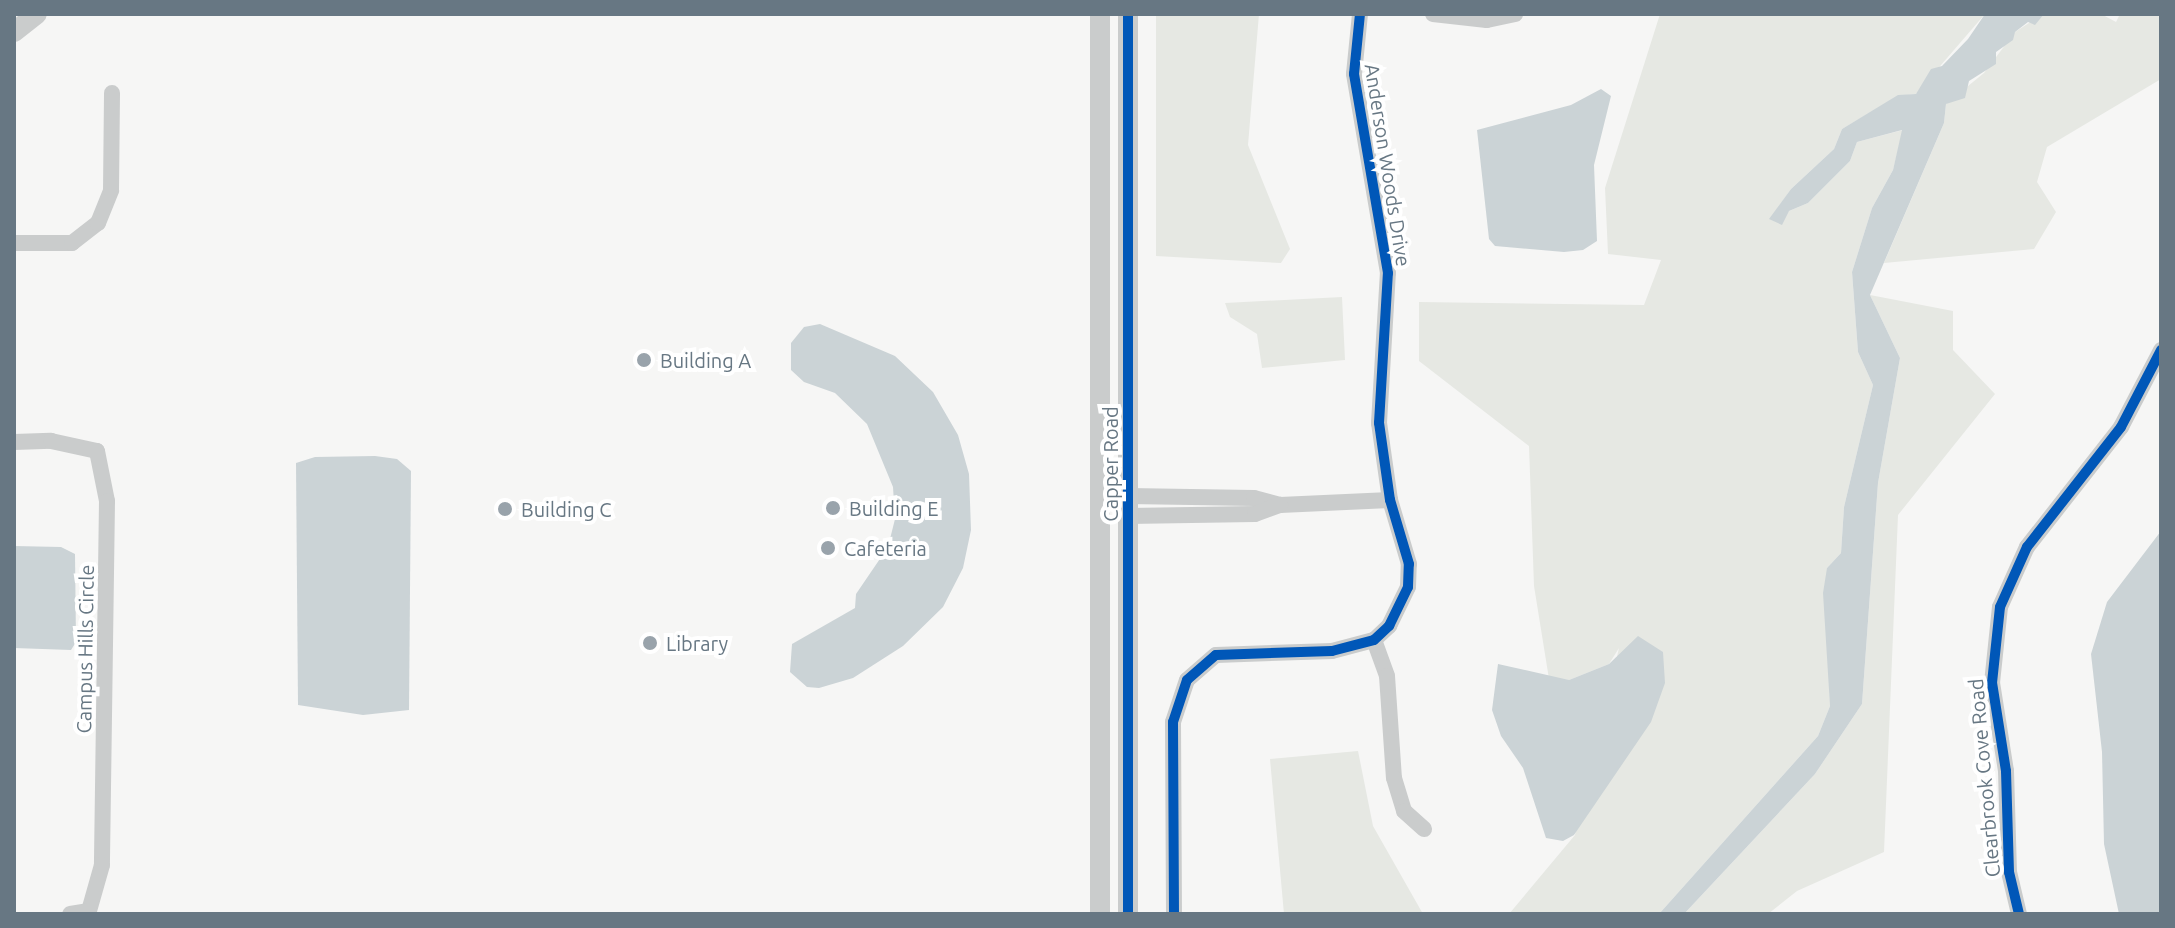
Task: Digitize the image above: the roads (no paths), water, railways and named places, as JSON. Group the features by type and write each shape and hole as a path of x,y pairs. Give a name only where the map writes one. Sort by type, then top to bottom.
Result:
{"street":[{"path":"14,32 37,14"},
{"name":"Capper Road","path":"1100,14 1100,914"},
{"name":"Capper Road","path":"1128,14 1128,914"},
{"name":"Anderson Woods Drive","path":"1360,14 1354,74 1388,273 1378,384 1390,500 1409,564 1408,587 1395,617 1374,640"},
{"path":"1433,14 1487,20 1515,14"},
{"path":"14,243 72,243 98,223 111,190 112,93"},
{"name":"Clearbrook Cove Road","path":"2019,914 2007,856 2006,771 1992,683 2000,607 2027,547 2121,427 2161,350"},
{"name":"Campus Hills Circle","path":"14,442 51,441 97,451 107,501 102,865 89,911 70,914"},
{"path":"1193,496 1193,516"},
{"path":"1128,506 1193,496 1254,498 1280,505"},
{"path":"1128,506 1193,516 1255,514 1280,505 1390,500"},
{"path":"1174,914 1173,722 1187,680 1216,655 1332,651 1374,640 1387,676 1394,778 1404,811 1424,829"}],"place":[{"name":"Building A","path":"644,360"},
{"name":"Building E","path":"833,508"},
{"name":"Building C","path":"505,509"},
{"name":"Cafeteria","path":"828,548"},
{"name":"Library","path":"650,643"}]}
